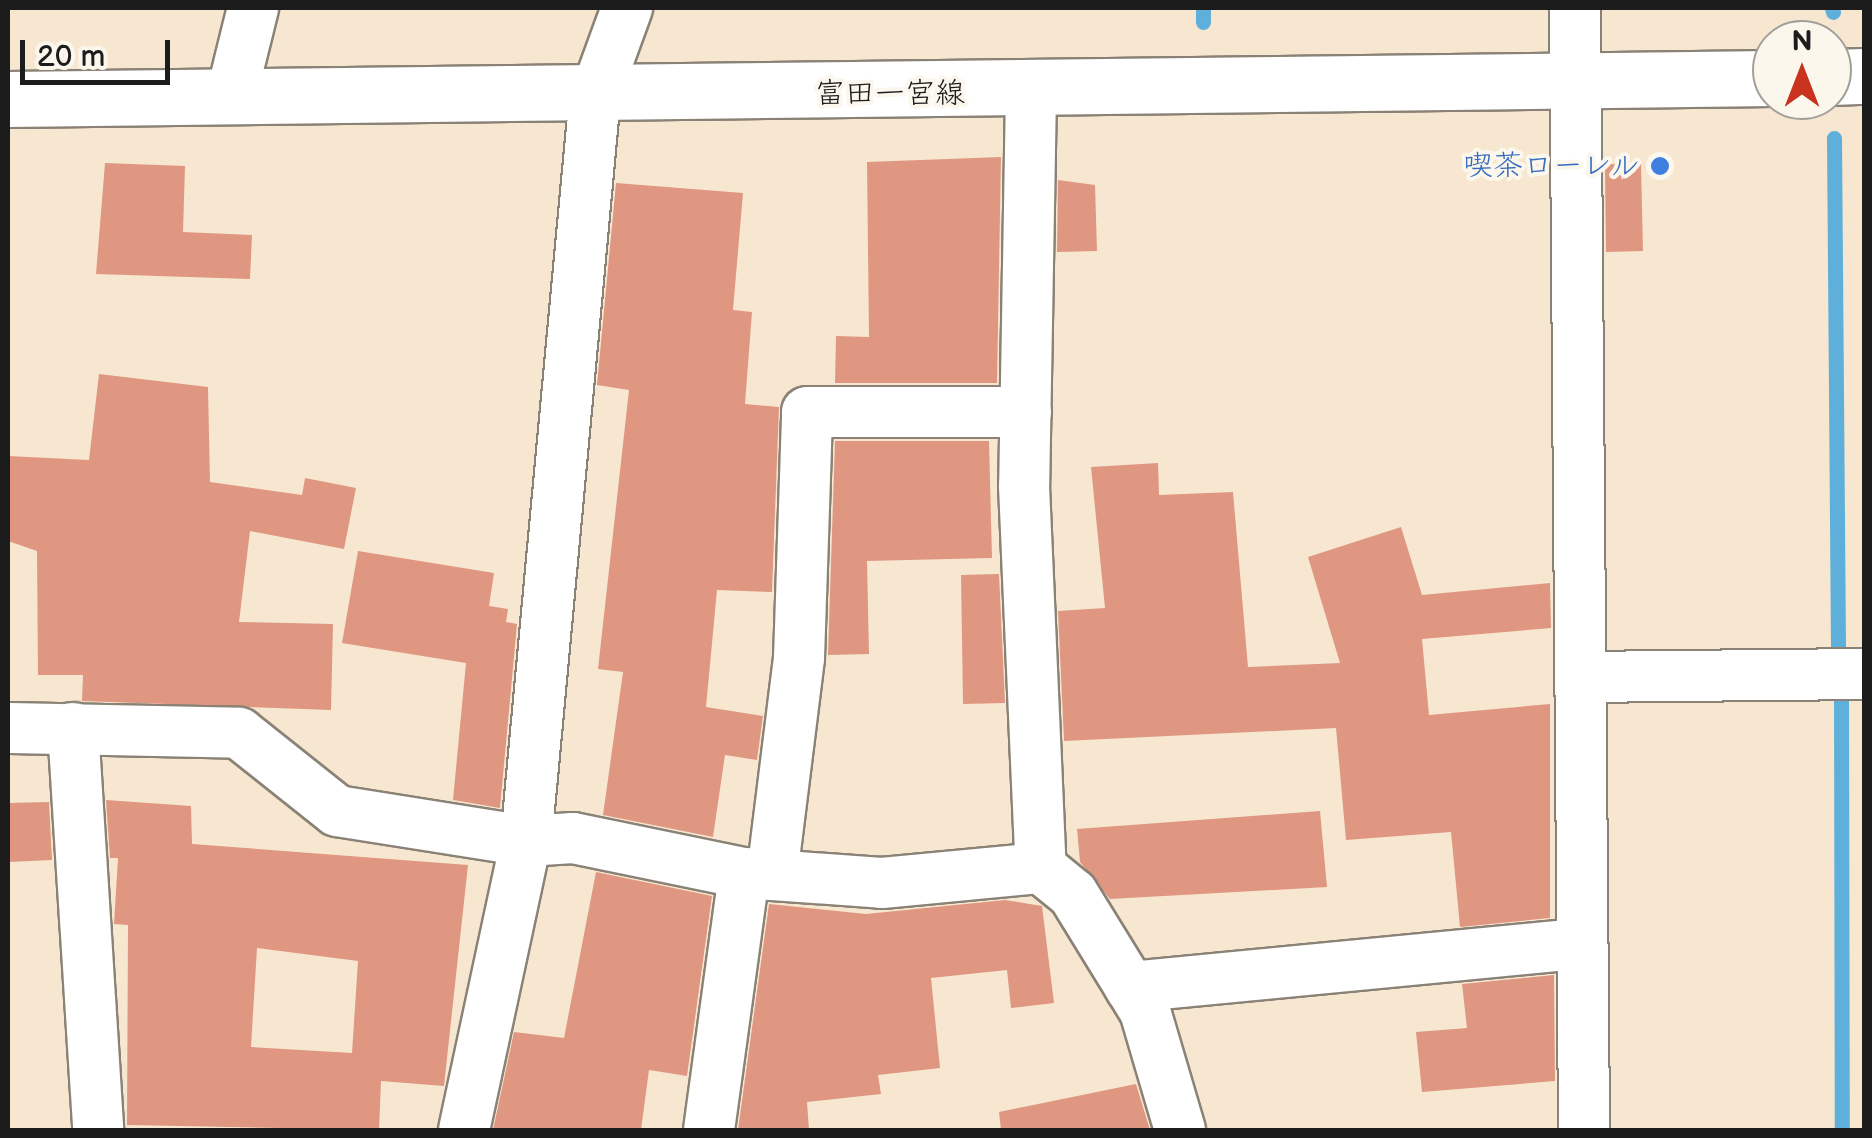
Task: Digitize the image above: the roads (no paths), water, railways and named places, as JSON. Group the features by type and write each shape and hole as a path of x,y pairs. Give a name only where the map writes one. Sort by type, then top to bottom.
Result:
{"main road":[{"name":"富田一宮線","path":"8,99 232,93 1031,93 1752,78"}],"street":[{"path":"232,93 253,8"},
{"path":"464,1130 526,841 594,96 627,8"},
{"path":"1574,8 1584,1130"},
{"path":"1031,93 1026,412 1041,868"},
{"path":"709,1130 800,640 807,412 1026,412"},
{"path":"1580,677 1864,674"},
{"path":"8,728 238,732 337,811 526,841 573,838 758,874 882,883 1041,868 1073,894 1130,987 1163,1054 1180,1130"},
{"path":"73,728 98,1130"},
{"path":"1130,987 1580,944"}],"waterway":[{"path":"1203,8 1203,22"},
{"path":"1832,8 1833,12"},
{"path":"1834,138 1838,649"},
{"path":"1841,682 1842,1130"}],"place":[{"name":"喫茶ローレル","path":"1660,166"}]}
